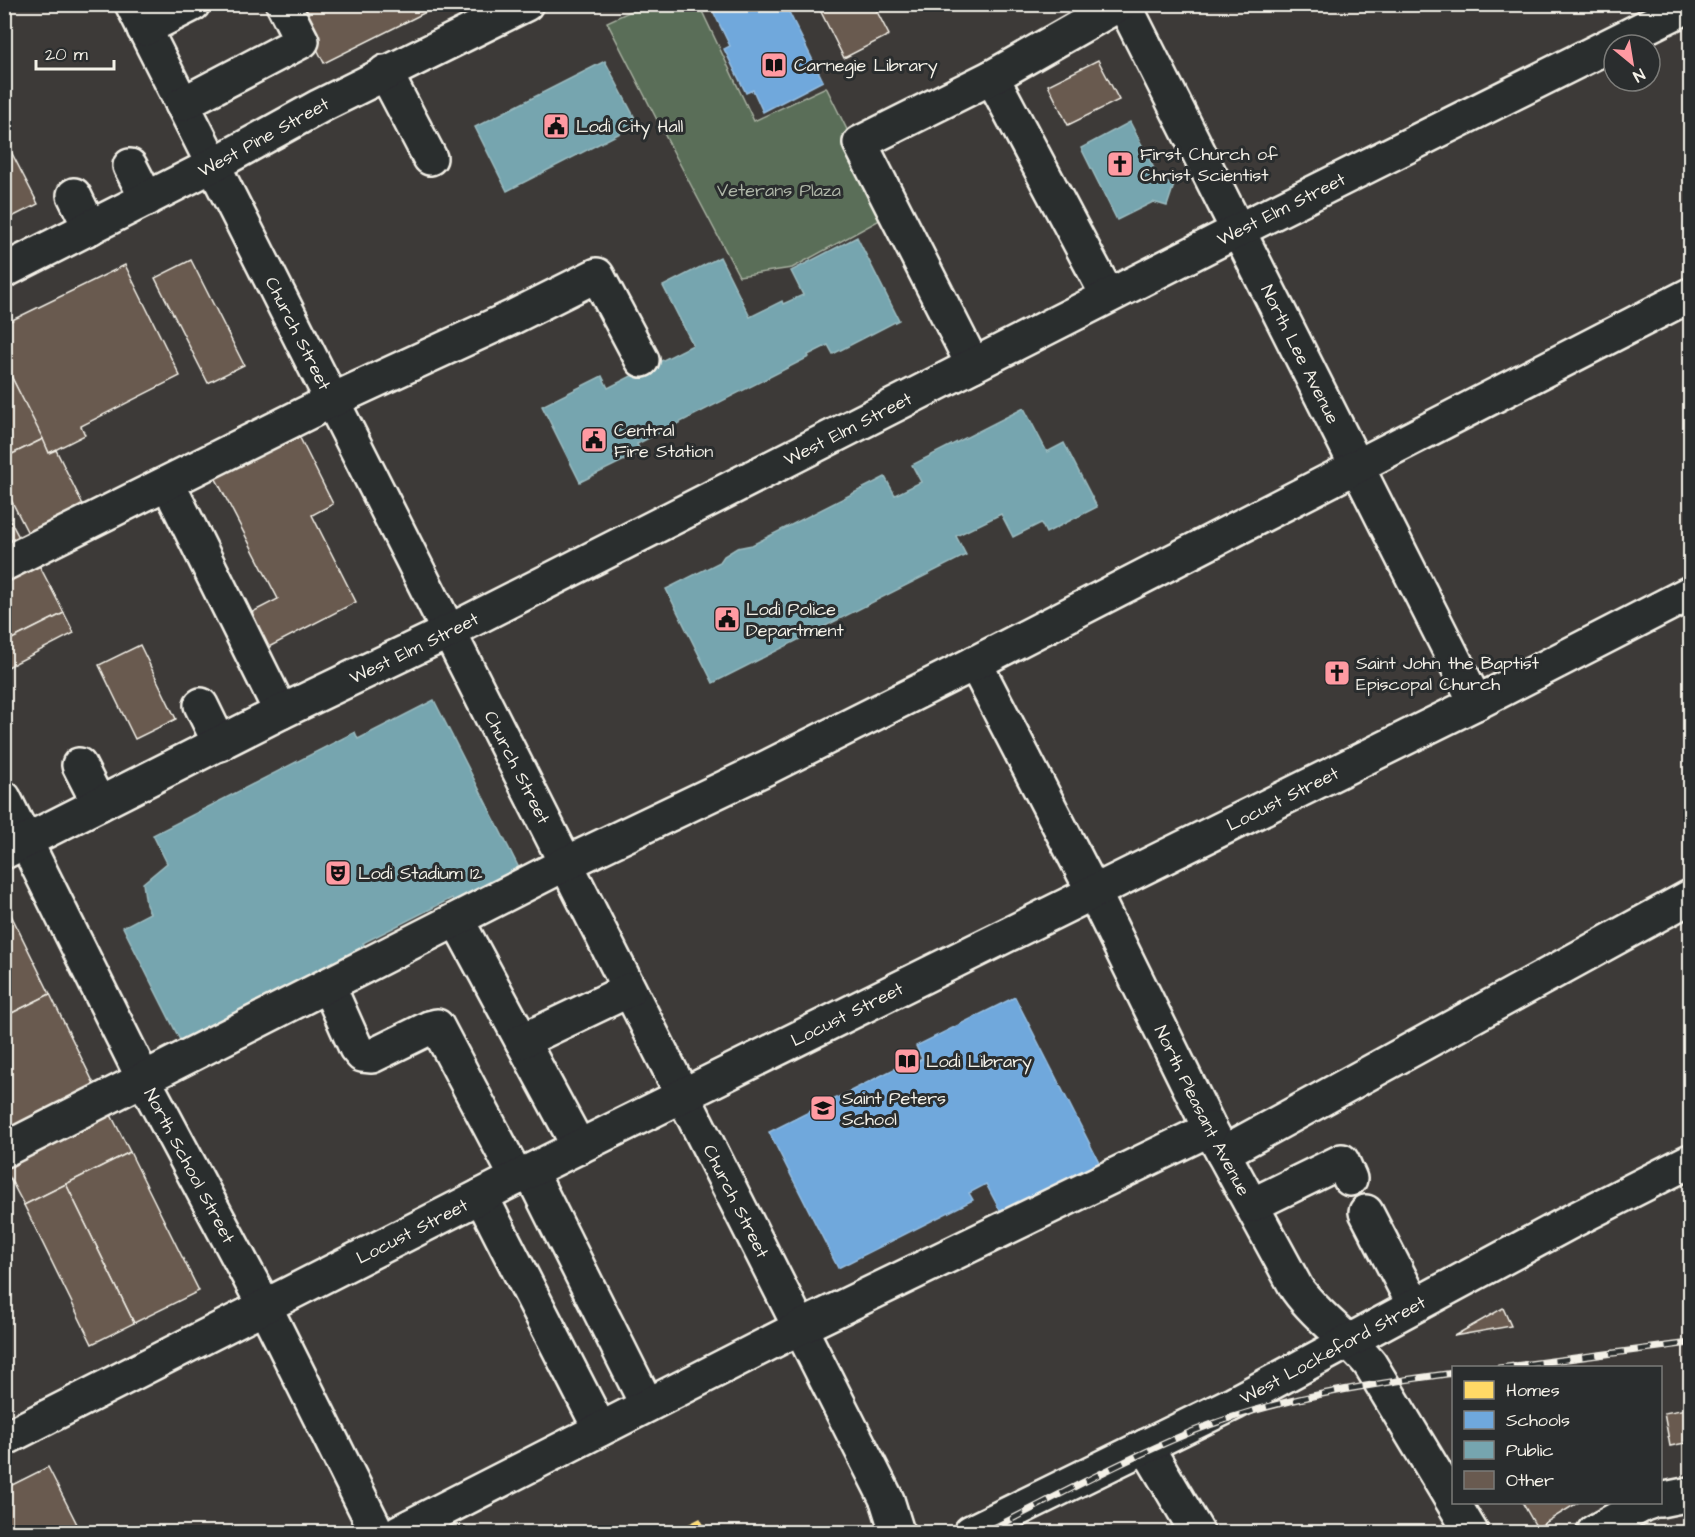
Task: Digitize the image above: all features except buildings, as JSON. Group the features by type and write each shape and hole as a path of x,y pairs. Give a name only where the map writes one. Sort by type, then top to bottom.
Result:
{"street":[{"path":"138,17 193,4"},
{"path":"182,104 302,41 283,4"},
{"name":"West Pine Street","path":"4,271 213,165 385,72 526,4"},
{"path":"973,365 860,143 992,77 1122,4"},
{"name":"North Lee Avenue","path":"1122,4 1476,703"},
{"name":"West Elm Street","path":"15,847 1690,4"},
{"name":"Church Street","path":"138,17 450,630 565,864 887,1500 897,1533"},
{"path":"385,72 430,158"},
{"path":"992,77 1108,296"},
{"path":"130,166 147,199"},
{"path":"74,195 90,228"},
{"path":"4,564 333,400 513,317 597,275 642,360"},
{"path":"4,1150 565,864 776,764 1690,295"},
{"path":"176,500 281,712"},
{"name":"Locust Street","path":"4,1439 524,1174 1476,703 1690,593"},
{"name":"North Pleasant Avenue","path":"975,663 1094,893 1217,1141 1297,1289 1307,1302 1370,1364 1452,1501"},
{"path":"201,705 220,744"},
{"path":"79,765 99,804"},
{"name":"North School Street","path":"4,798 15,847 44,881 144,1080 265,1307 377,1533"},
{"path":"399,1533 800,1328 1217,1141 1690,897"},
{"path":"457,920 579,1147"},
{"path":"328,985 356,1048 362,1055 372,1056 437,1026 524,1174 647,1405"},
{"path":"522,1041 629,990"},
{"path":"1252,1205 1342,1161 1350,1179"},
{"name":"West Lockeford Street","path":"971,1533 1016,1523 1146,1446 1234,1402 1570,1222 1690,1161"},
{"path":"481,1196 600,1429"},
{"path":"1366,1212 1414,1305"},
{"path":"1146,1446 1197,1533"},
{"path":"1662,1500 1690,1494"},
{"name":"North Pleasant Avenue","path":"1454,1504 1471,1533"},
{"path":"1594,1533 1648,1504"}],"green space":[{"name":"Veterans Plaza","path":"644,5 699,5 754,121 826,87 889,215 792,268 739,276 607,22"}],"railway":[{"path":"1514,1366 1690,1343"},
{"path":"986,1532 1139,1455 1223,1420 1321,1394 1452,1373"}],"place":[{"name":"Carnegie Library","path":"774,65"},
{"name":"Lodi City Hall","path":"556,126"},
{"name":"First Church of Christ Scientist","path":"1120,164"},
{"name":"Central Fire Station","path":"594,440"},
{"name":"Lodi Police Department","path":"727,619"},
{"name":"Saint John the Baptist Episcopal Church","path":"1337,673"},
{"name":"Lodi Stadium 12","path":"338,873"},
{"name":"Lodi Library","path":"907,1061"},
{"name":"Saint Peters School","path":"823,1108"}]}
